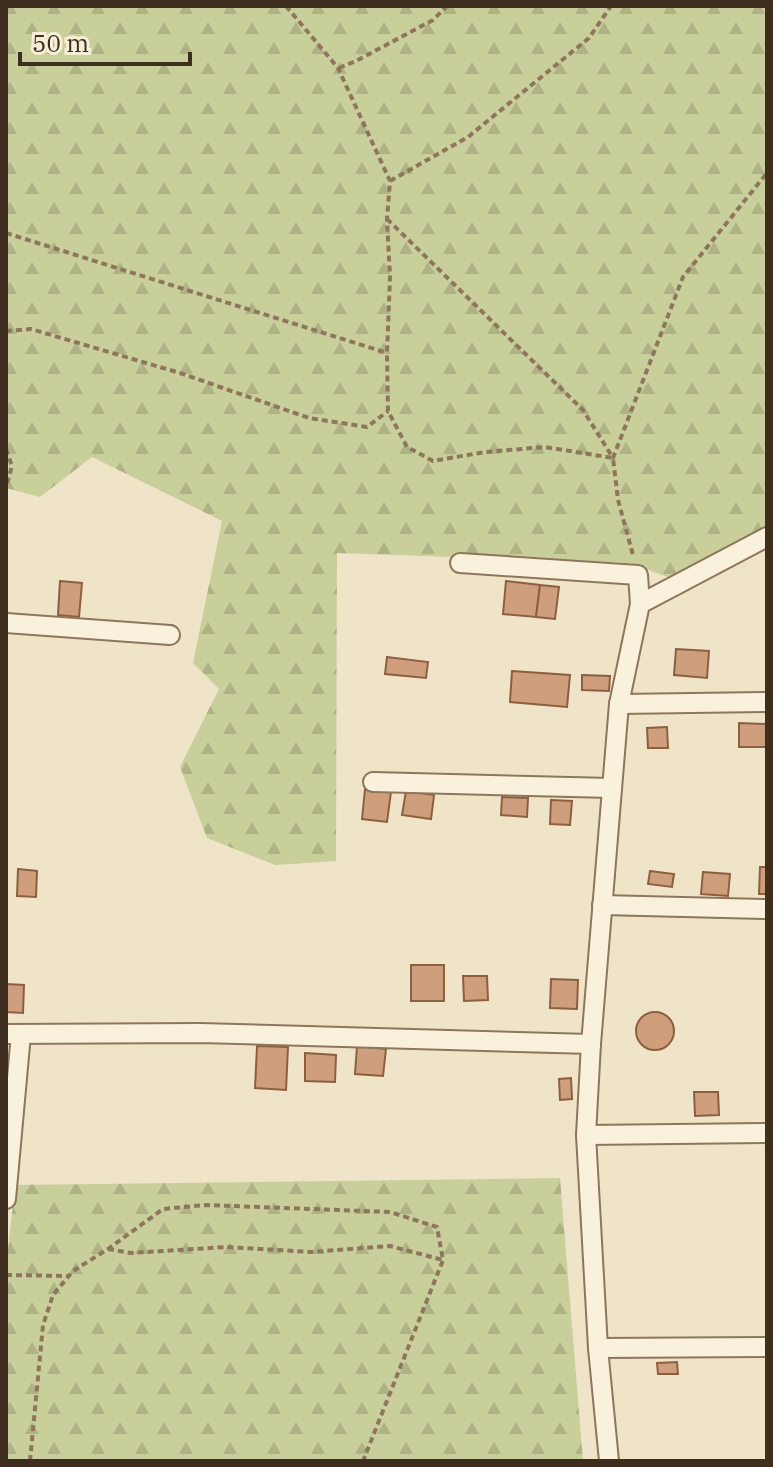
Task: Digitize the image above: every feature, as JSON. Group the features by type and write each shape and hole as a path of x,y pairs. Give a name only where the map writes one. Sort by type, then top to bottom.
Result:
{"street":[{"path":"640,604 767,537"},
{"path":"460,563 638,575 640,604 619,704 586,1135 598,1348 609,1461"},
{"path":"6,623 170,635"},
{"path":"619,704 767,702"},
{"path":"373,782 612,788"},
{"path":"602,905 767,909"},
{"path":"6,1199 14,1034 200,1033 591,1044"},
{"path":"586,1135 767,1133"},
{"path":"598,1348 767,1347"}],"path":[{"path":"286,6 338,68 390,181 387,219 390,277 388,411 407,447 433,461 485,452 545,447 613,458"},
{"path":"338,68 433,20 447,6"},
{"path":"390,181 468,137 589,38 611,6"},
{"path":"613,458 683,277 767,173"},
{"path":"387,219 583,410 613,458 618,500 638,575"},
{"path":"6,233 387,353"},
{"path":"6,331 31,329 180,373 309,418 367,427 388,411"},
{"path":"6,449 12,466 6,488"},
{"path":"30,1461 43,1325 53,1295 73,1271 163,1209 206,1205 390,1212 437,1227 443,1260 363,1461"},
{"path":"108,1249 131,1253 226,1247 312,1252 390,1246 443,1260"},
{"path":"6,1275 69,1276"}],"green space":[{"path":"6,6 767,6 767,526 673,579 630,563 337,553 336,861 275,865 207,838 180,767 219,689 193,663 222,521 92,457 40,497 6,488"},
{"path":"560,1178 583,1461 6,1461 6,1268 15,1185"}],"building":[{"path":"60,581 82,583 79,617 58,615"},
{"path":"506,581 540,585 536,617 503,614"},
{"path":"540,585 559,587 555,619 536,617"},
{"path":"676,649 709,651 707,678 674,675"},
{"path":"387,657 428,662 426,678 385,674"},
{"path":"512,671 570,675 567,707 510,702"},
{"path":"582,675 610,676 609,691 582,690"},
{"path":"739,723 767,724 767,747 739,747"},
{"path":"667,727 668,748 648,748 647,728"},
{"path":"365,789 391,792 387,822 362,819"},
{"path":"406,791 434,795 431,819 402,815"},
{"path":"502,797 528,798 527,817 501,815"},
{"path":"551,800 572,801 570,825 550,824"},
{"path":"760,867 767,867 767,894 759,894"},
{"path":"18,869 37,871 36,897 17,896"},
{"path":"650,871 674,874 672,887 648,884"},
{"path":"703,872 730,874 728,896 701,894"},
{"path":"411,965 444,965 444,1001 411,1001"},
{"path":"463,976 487,976 488,1000 464,1001"},
{"path":"551,979 578,980 577,1009 550,1008"},
{"path":"6,984 24,985 23,1013 6,1012"},
{"path":"655,1012 668,1018 674,1031 668,1044 655,1050 642,1044 636,1031 642,1018"},
{"path":"257,1046 288,1047 286,1090 255,1088"},
{"path":"357,1046 386,1049 383,1076 355,1074"},
{"path":"305,1053 336,1055 335,1082 305,1081"},
{"path":"571,1078 572,1099 560,1100 559,1079"},
{"path":"694,1092 718,1092 719,1115 695,1116"},
{"path":"677,1362 678,1374 658,1374 657,1363"}]}
